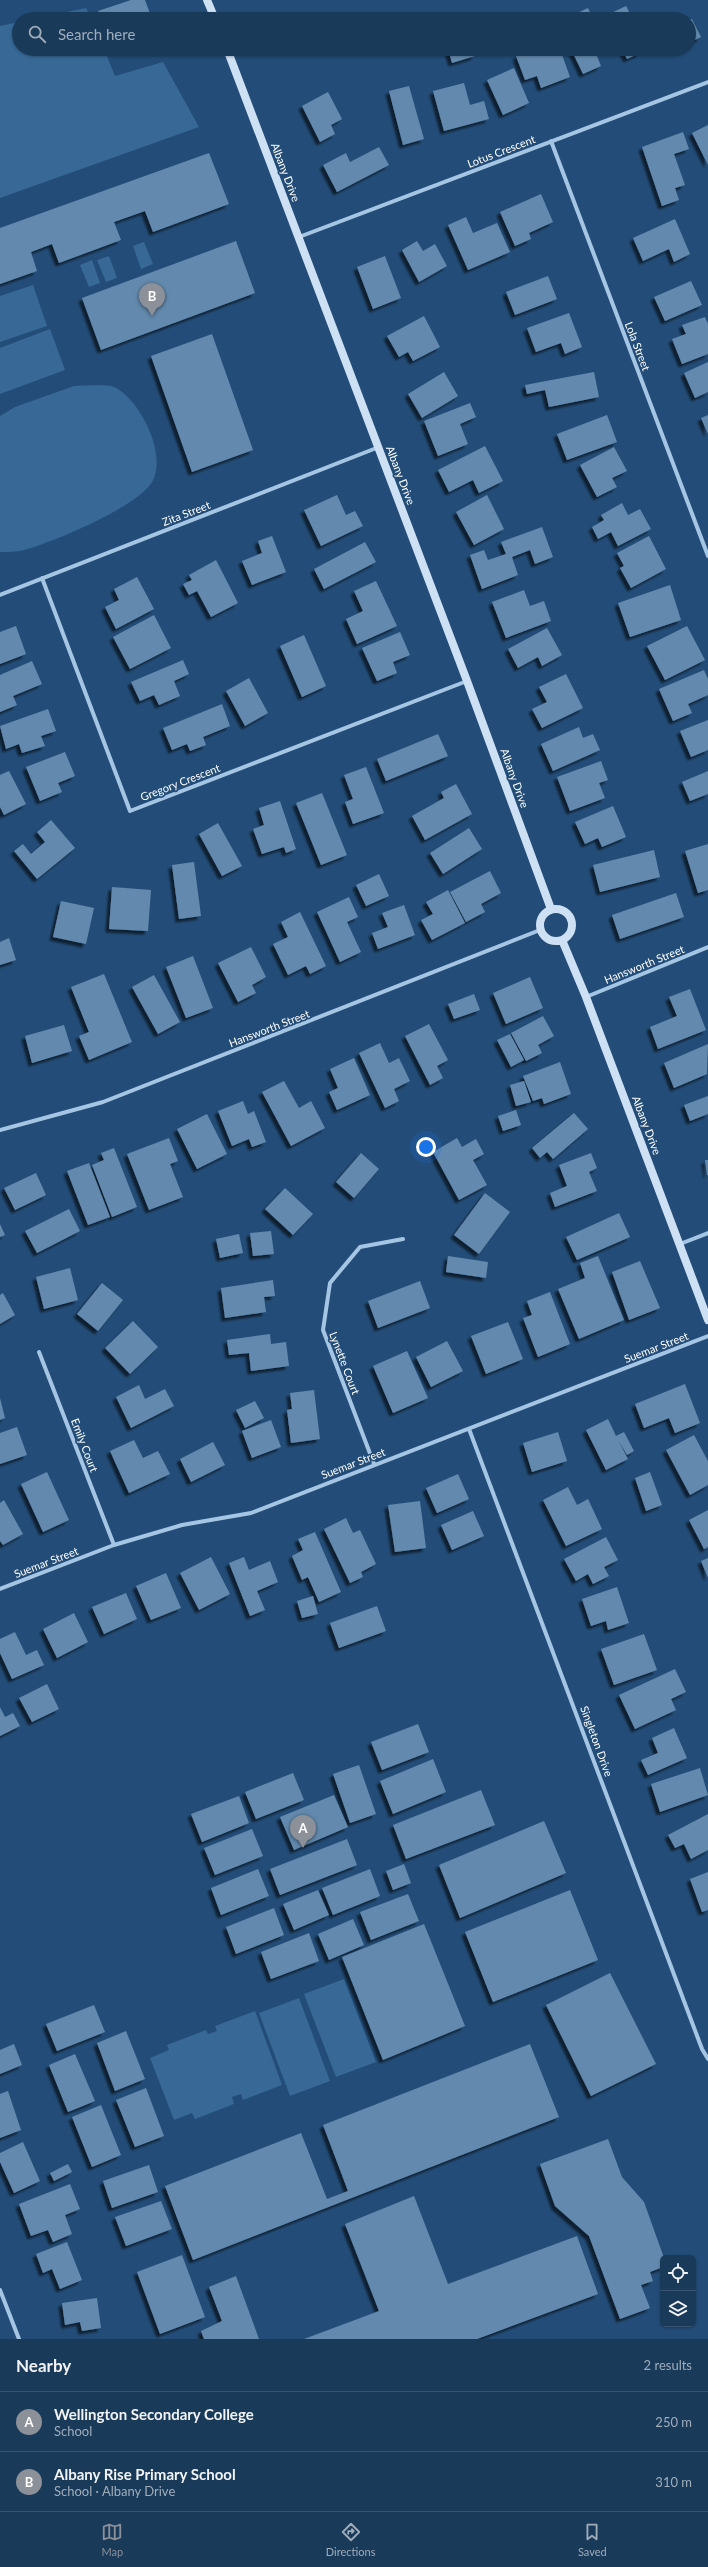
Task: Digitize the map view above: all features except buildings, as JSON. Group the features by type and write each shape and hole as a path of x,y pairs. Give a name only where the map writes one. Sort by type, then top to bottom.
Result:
{"street":[{"path":"208,0 212,12"},
{"name":"Albany Drive","path":"230,56 468,681 551,909"},
{"name":"Lotus Crescent","path":"299,237 708,82"},
{"name":"Lola Street","path":"552,141 708,556"},
{"name":"Zita Street","path":"0,595 379,447"},
{"name":"Gregory Crescent","path":"42,578 130,811 468,681"},
{"path":"556,908 566,912 572,922 570,932 562,940 552,940 540,930 542,915 551,909 556,908"},
{"name":"Hansworth Street","path":"0,1130 103,1102 540,930"},
{"name":"Albany Drive","path":"562,940 586,997 708,1320"},
{"name":"Hansworth Street","path":"586,997 708,947"},
{"path":"680,1244 708,1233"},
{"name":"Lynette Court","path":"374,1464 323,1330 330,1283 360,1247 403,1239"},
{"name":"Suemar Street","path":"0,1589 114,1545 182,1525 251,1513 374,1464 469,1429 708,1336"},
{"name":"Emily Court","path":"39,1352 114,1545"},
{"name":"Singleton Drive","path":"469,1429 702,2049 708,2059"},
{"path":"0,2290 19,2339"}],"shaded area":[{"path":"86,8 88,12 67,12"},
{"path":"12,23 12,56 107,56 115,76 163,62 199,127 0,198 0,26"},
{"path":"144,242 153,264 141,269 133,246"},
{"path":"109,256 117,278 106,282 97,260"},
{"path":"92,260 100,283 89,287 80,265"},
{"path":"33,285 47,326 0,342 0,296"},
{"path":"50,329 65,370 0,394 0,348"},
{"path":"100,385 114,387 124,393 133,403 142,415 154,443 156,471 152,482 143,492 130,502 74,532 24,550 15,552 0,552 0,416 15,407 74,386"},
{"path":"344,1979 376,2062 336,2077 304,1994"},
{"path":"299,1998 330,2081 290,2096 259,2013"},
{"path":"255,2011 282,2085 243,2100 241,2094 232,2097 234,2104 195,2119 192,2113 174,2120 150,2058 169,2050 167,2045 206,2030 208,2034 217,2031 215,2026"}],"place":[{"name":"Albany Rise Primary School","path":"152,316"},
{"name":"Wellington Secondary College","path":"303,1848"}]}
